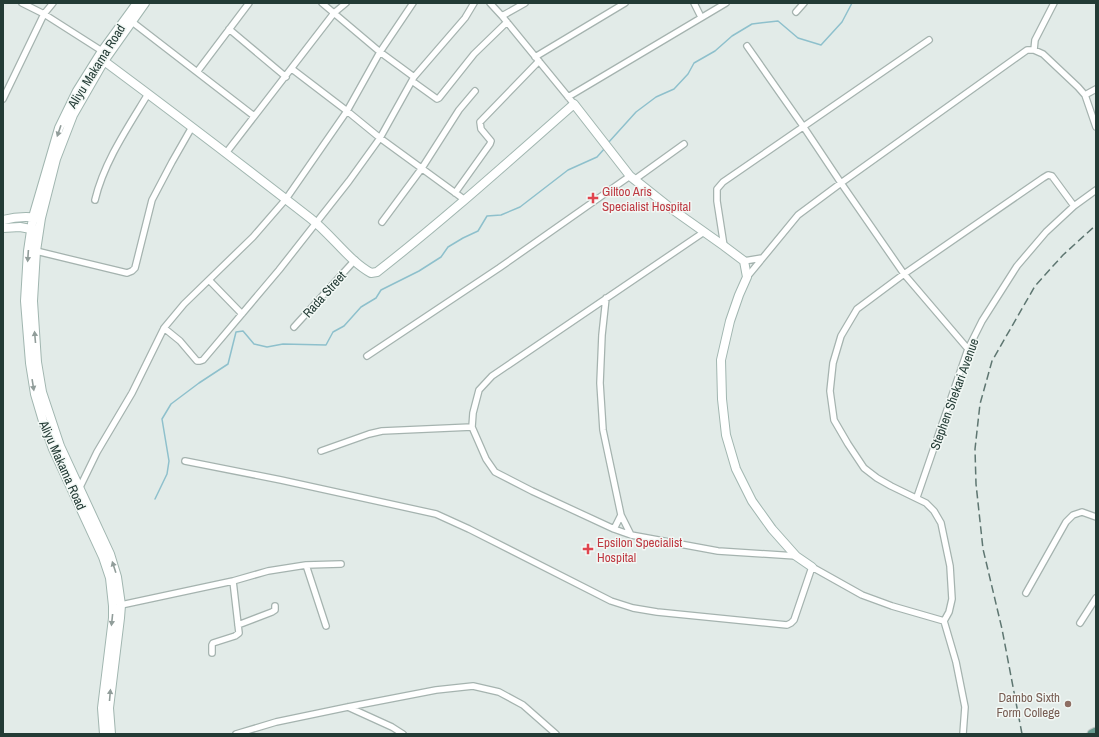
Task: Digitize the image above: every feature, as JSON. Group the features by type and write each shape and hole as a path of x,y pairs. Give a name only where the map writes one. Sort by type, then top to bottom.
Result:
{"main road":[{"path":"1092,734 1096,732"}],"street":[{"path":"22,3 44,14 102,51"},
{"path":"3,99 44,14 53,3"},
{"name":"Aliyu Makama Road","path":"104,734 102,708 120,618 117,577 110,554 53,449 43,422 34,394 29,356 25,301 28,250 35,230 60,128 77,91 102,51 137,3"},
{"name":"Aliyu Makama Road","path":"37,218 56,159 73,115 104,62 131,21 145,3"},
{"path":"197,72 249,3"},
{"path":"322,3 437,99 474,54 507,22"},
{"path":"226,153 334,14 346,3"},
{"path":"80,487 97,452 132,393 164,328 184,304 253,237 286,200 347,111 380,52 413,3"},
{"path":"164,328 180,341 197,361 200,361 279,270 315,222 349,181 380,138 413,79 465,18 474,3"},
{"path":"490,3 574,104 632,178 669,208 724,246 744,262 747,277"},
{"path":"502,16 525,3"},
{"path":"454,193 490,144 491,141 481,129 480,122 537,59 625,3"},
{"path":"694,3 701,17"},
{"path":"568,97 726,3"},
{"path":"796,12 804,3"},
{"path":"1034,50 1035,40 1054,3"},
{"path":"131,21 254,116"},
{"path":"229,29 286,77"},
{"path":"724,246 717,200 717,188 723,182 803,126 929,40"},
{"path":"747,46 904,274 968,349"},
{"path":"944,622 862,595 812,567 796,556 772,529 752,501 736,469 726,435 722,399 721,360 730,321 747,277 798,216 841,183 1027,50 1034,50 1043,54 1078,86 1085,95 1096,127"},
{"path":"104,62 192,127 315,222 355,260 372,273 377,272 419,239 574,104"},
{"path":"292,69 380,138 465,200"},
{"path":"1085,95 1096,89"},
{"path":"382,222 422,168 459,110 474,91"},
{"path":"95,200 98,188 116,148 148,94"},
{"path":"36,251 128,273 132,271 135,268 152,200 192,127"},
{"path":"367,356 684,144"},
{"path":"963,734 965,707 956,662 944,622 952,599 950,566 941,523 934,511 926,503 917,497 887,484 864,468 834,420 830,391 833,363 841,336 857,309 904,274 1048,175 1052,176 1074,206"},
{"name":"Stephen Shekari Avenue","path":"917,497 968,349 982,321 1017,266 1046,232 1074,206 1096,190"},
{"path":"3,220 13,218 37,218"},
{"path":"714,239 721,226"},
{"path":"3,228 20,227 35,230"},
{"name":"Aliyu Makama Road","path":"35,230 36,251 32,301 37,362 42,392 60,446 80,487 110,578 113,606 109,676 111,734"},
{"path":"704,232 492,376 479,390 473,413 472,427 486,460 495,472 614,529 631,535 718,551 796,556"},
{"path":"744,262 762,258"},
{"name":"Rada Street","path":"294,327 355,260"},
{"path":"209,280 242,314"},
{"path":"606,298 602,335 600,383 603,430 621,515 631,535"},
{"path":"321,451 382,431 472,427"},
{"path":"185,461 281,480 436,514 469,529 611,601 633,608 786,625 791,624 794,620 812,567"},
{"path":"1026,593 1066,522 1073,515 1082,512 1096,517"},
{"path":"614,529 621,515"},
{"path":"120,605 233,580 268,570 306,565 341,564"},
{"path":"306,565 326,626"},
{"path":"212,653 212,645 215,642 238,635 233,580"},
{"path":"1080,623 1096,598"},
{"path":"238,625 272,612 275,610 275,606"},
{"path":"236,734 276,722 348,707 436,690 473,686 499,692 523,705 556,734"},
{"path":"348,707 392,727 403,734"}],"waterway":[{"path":"608,143 636,112 656,97 674,89 688,74 694,63 715,51 732,36 752,24 778,21 798,38 821,45 842,22 852,3"},
{"path":"155,499 167,474 169,461 162,419 171,404 228,364 236,332 243,331 254,344 267,347 283,344 326,345 333,332 344,326 361,307 376,298 381,290 419,271 441,257 448,247 478,231 487,216 501,215 520,207 568,170 597,157 605,148"}],"railway":[{"path":"1022,734 1002,629 983,549 976,484 975,449 980,404 992,361 1035,286 1063,255 1096,225"}],"place":[{"name":"Giltoo Aris Specialist Hospital","path":"593,198"},
{"name":"Epsilon Specialist Hospital","path":"588,549"},
{"name":"Dambo Sixth Form College","path":"1068,704"}]}
